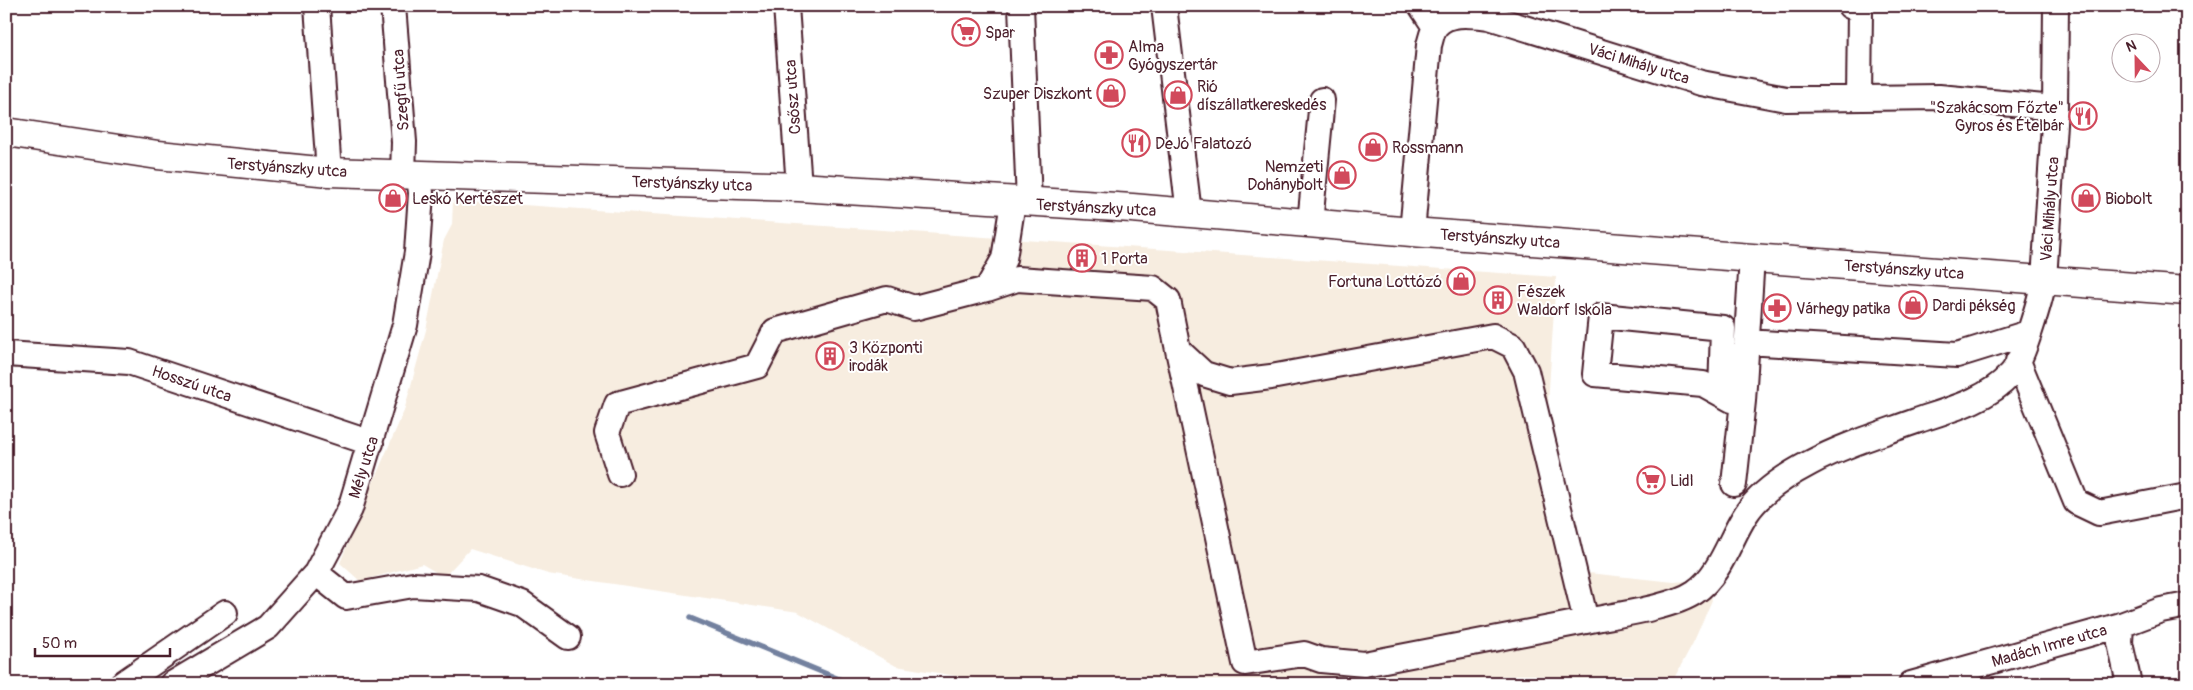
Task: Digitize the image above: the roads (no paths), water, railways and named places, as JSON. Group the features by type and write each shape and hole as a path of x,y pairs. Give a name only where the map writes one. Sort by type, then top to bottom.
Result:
{"main road":[{"name":"Terstyánszky utca","path":"6,132 158,155 329,172 799,187 1189,213 1412,232 2187,291"}],"street":[{"path":"317,6 329,172"},
{"name":"Szegfű utca","path":"393,6 404,142 411,174"},
{"name":"Csősz utca","path":"786,6 799,187"},
{"path":"987,289 1004,259 1010,227 1021,202 1021,6"},
{"path":"1164,6 1189,213"},
{"path":"1412,232 1429,45 1435,27 1421,6"},
{"path":"1850,6 1860,10 1859,98"},
{"name":"Váci Mihály utca","path":"1178,350 1245,663 1304,654 1321,660 1364,664 1586,621 1678,601 1694,593 1708,582 1747,513 1764,494 1786,477 1848,446 1965,405 1989,392 2011,375 2042,296 2044,280 2055,108 2056,6"},
{"name":"Váci Mihály utca","path":"1435,27 1446,18 1464,15 1489,17 1701,83 1786,99 1939,97 2055,108"},
{"path":"1310,223 1322,100"},
{"name":"Mély utca","path":"172,684 268,627 316,573 350,509 405,325 416,252 421,193 411,174"},
{"path":"1732,397 1747,342 1752,257"},
{"path":"620,474 607,433 617,404 757,366 775,331 888,299 914,308 1017,279 1153,288 1168,300 1178,350 1204,374 1230,382 1271,377 1493,336 1513,346 1526,371 1586,621"},
{"path":"1732,397 1703,384 1595,374 1601,316 1723,328 1732,397 1734,484"},
{"path":"1747,342 1957,355 2028,333"},
{"name":"Hosszú utca","path":"6,354 129,362 371,443"},
{"path":"2018,361 2076,502 2098,513 2187,496"},
{"path":"316,573 346,597 414,585 479,589 522,604 568,638"},
{"name":"Madách Imre utca","path":"1911,684 2121,625 2161,610 2187,605"},
{"path":"122,684 225,613"},
{"path":"2121,625 2120,643 2129,684"}],"waterway":[{"path":"690,618 851,684"}],"place":[{"name":"Spar","path":"966,32"},
{"name":"Alma Gyógyszertár","path":"1109,55"},
{"name":"Szuper Diszkont","path":"1111,93"},
{"name":"Rió díszállatkereskedés","path":"1178,95"},
{"name":"\"Szakácsom Főzte\" Gyros és Ételbár","path":"2083,116"},
{"name":"DeJó Falatozó","path":"1136,143"},
{"name":"Rossmann","path":"1373,147"},
{"name":"Nemzeti Dohánybolt","path":"1342,175"},
{"name":"Leskó Kertészet","path":"393,198"},
{"name":"Biobolt","path":"2086,198"},
{"name":"1 Porta","path":"1082,258"},
{"name":"Fortuna Lottózó","path":"1461,281"},
{"name":"Fészek Waldorf Iskola","path":"1498,300"},
{"name":"Dardi pékség","path":"1913,305"},
{"name":"Várhegy patika","path":"1777,308"},
{"name":"3 Központi irodák","path":"830,356"},
{"name":"Lidl","path":"1651,480"}]}
